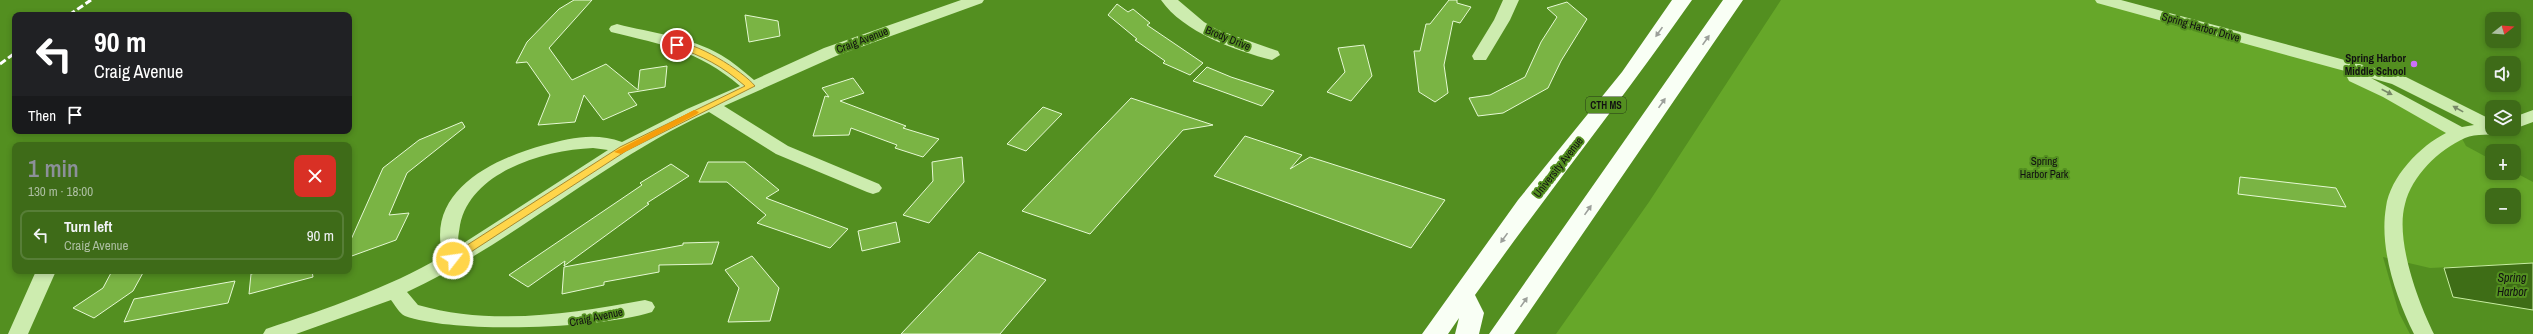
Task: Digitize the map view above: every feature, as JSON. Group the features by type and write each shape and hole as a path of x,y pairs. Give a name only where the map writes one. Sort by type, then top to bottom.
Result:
{"main road":[{"name":"University Avenue","path":"1434,334 1526,206 1629,76 1682,0"},
{"path":"1501,334 1733,0"},
{"path":"1462,295 1471,306 1471,322 1467,334"}],"street":[{"name":"Craig Avenue","path":"273,334 375,299 395,290 453,259 623,149 710,105 751,86 885,31 976,0"},
{"name":"Brody Drive","path":"1169,0 1198,25 1212,33 1272,55"},
{"path":"1480,56 1502,20 1511,0"},
{"name":"Spring Harbor Drive","path":"2103,0 2300,55 2398,80 2485,124"},
{"path":"617,29 667,42 712,57 727,66 751,86"},
{"name":"Spring Harbor Drive","path":"2300,55 2330,65 2389,93 2459,133"},
{"path":"710,105 782,150 873,188"},
{"path":"2521,120 2533,116"},
{"path":"2424,334 2410,300 2400,264 2395,236 2395,205 2409,176 2426,156 2459,133 2485,130"},
{"path":"453,259 448,239 457,211 465,193 489,172 518,157 577,143 600,142 623,149"},
{"path":"18,334 45,274"},
{"name":"Craig Avenue","path":"395,290 410,310 428,321 455,330 479,333 515,332 645,307"}],"green space":[{"name":"Spring Harbor Park","path":"1781,0 2103,0 2330,65 2389,93 2459,133 2466,146 2485,156 2485,180 2521,180 2521,176 2533,182 2533,263 2430,268 2383,257 2399,313 2410,334 1556,334 1649,202"}],"water":[{"name":"Spring Harbor","path":"2533,263 2533,310 2453,297 2444,268"}],"building":[{"path":"574,0 592,0 549,48 572,80 606,64 638,90 640,70 667,66 665,87 628,93 637,105 603,120 584,95 575,122 538,125 550,95 527,62 516,63 527,42 559,9"},
{"path":"1449,0 1457,0 1457,3 1471,7 1460,23 1453,21 1444,65 1448,93 1435,102 1419,92 1414,51 1420,51 1426,24 1430,24"},
{"path":"1567,2 1587,19 1561,61 1548,88 1503,113 1478,116 1469,98 1490,95 1525,77 1541,42 1557,17 1547,8"},
{"path":"1117,4 1128,12 1133,9 1150,23 1147,25 1203,63 1190,75 1163,63 1165,61 1135,40 1137,39 1108,15"},
{"path":"745,15 778,21 780,36 749,42"},
{"path":"1364,45 1372,76 1351,101 1327,92 1345,72 1338,48"},
{"path":"1207,67 1231,77 1274,91 1262,106 1193,81"},
{"path":"853,78 864,93 840,101 906,126 903,128 939,139 923,157 895,148 897,145 851,128 849,135 813,136 825,96 829,97 822,88"},
{"path":"1131,98 1213,125 1183,130 1090,234 1022,211"},
{"path":"1043,107 1062,114 1026,151 1007,144"},
{"path":"462,122 465,127 407,173 389,215 409,213 396,240 352,256 352,237 383,168 419,140"},
{"path":"1245,136 1302,155 1290,169 1310,157 1445,200 1411,248 1214,176"},
{"path":"962,157 964,182 929,223 903,215 933,181 932,162"},
{"path":"708,162 745,162 779,190 766,198 848,229 830,248 757,223 766,215 727,182 699,182"},
{"path":"671,164 689,176 647,203 649,204 564,266 565,261 528,287 509,275 642,185 640,183"},
{"path":"2240,177 2336,188 2346,207 2238,194"},
{"path":"896,222 900,242 862,251 858,231"},
{"path":"719,242 712,264 659,265 659,272 604,282 604,285 562,294 564,267 683,245 683,243"},
{"path":"979,252 1046,280 1000,334 901,334"},
{"path":"752,256 779,288 770,321 728,322 739,288 725,270"},
{"path":"110,274 142,274 133,291 94,318 73,308 103,288"},
{"path":"251,274 312,274 313,277 249,294"},
{"path":"235,281 228,303 124,322 134,299"}],"railway":[{"path":"73,12 91,0"},
{"path":"0,64 12,55"}],"slow traffic":[{"path":"618,152 694,112"}],"place":[{"name":"Spring Harbor Middle School","path":"2414,64"}],"route":[{"path":"453,259 515,221 558,190 623,149 693,113 751,86 727,66 712,57 677,45"}]}
